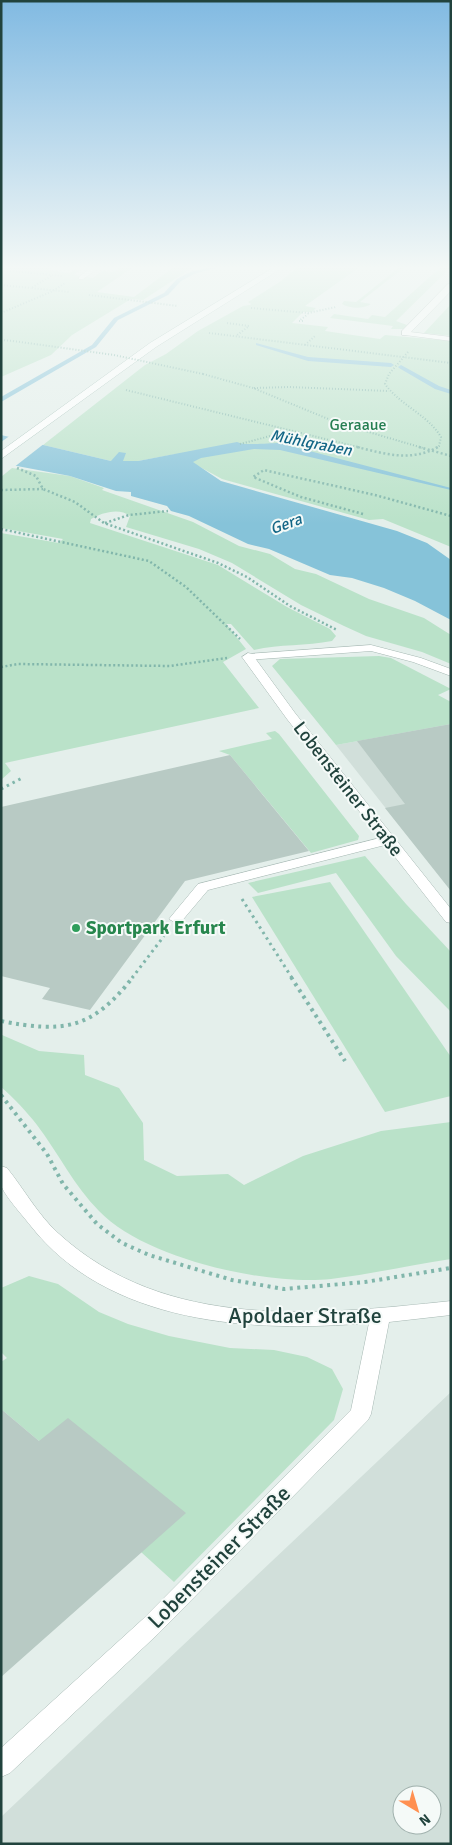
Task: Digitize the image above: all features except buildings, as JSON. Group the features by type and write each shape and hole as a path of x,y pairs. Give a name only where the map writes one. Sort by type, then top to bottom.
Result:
{"street":[{"path":"1,456 143,352"},
{"name":"Lobensteiner Straße","path":"248,657 451,919"},
{"name":"Apoldaer Straße","path":"1,1172 52,1238 101,1277 157,1300 218,1316 247,1319 380,1316 451,1308"},
{"name":"Lobensteiner Straße","path":"1,1764 151,1626 361,1414 380,1316"}],"lane":[{"path":"248,657 371,648 418,660 451,673"},
{"path":"176,919 203,887 388,840"}],"path":[{"path":"93,352 203,374 253,388 338,423 451,456"},
{"path":"354,352 451,363"},
{"path":"118,388 284,430 404,457 422,455 439,446 441,437 438,430 421,414 389,391 384,380 403,358"},
{"path":"253,388 289,387 389,391"},
{"path":"240,444 274,435 284,430"},
{"path":"15,468 36,476 43,489"},
{"path":"362,514 301,497 253,477 264,470 375,495 451,516"},
{"path":"1,490 43,489 76,502 104,523 218,564 247,577 290,606 371,648"},
{"path":"104,523 130,515 168,511"},
{"path":"1,529 149,561 171,573 209,605 250,650 248,657"},
{"path":"1,667 18,664 170,666 230,658"},
{"path":"1,789 24,777"},
{"path":"230,879 345,1061"},
{"path":"1,1021 54,1028 87,1020 113,1002 176,919"},
{"path":"1,1095 47,1154 63,1184 98,1224 122,1244 149,1255 232,1280 284,1289 365,1282 451,1268"}],"shaded area":[{"path":"451,724 451,891 336,745"},
{"path":"451,1392 451,1844 1,1844 1,1817"}],"green space":[{"path":"1,352 54,352 51,355 1,377"},
{"name":"Geraaue","path":"169,352 451,352 451,547 383,519 369,520 222,479 176,454 138,461 111,461 43,445 145,365"},
{"path":"12,468 70,476 104,488 102,490 193,522 239,546 270,554 295,569 316,574 369,599 424,618 451,635 451,664 422,652 366,636 344,626 301,605 232,563 199,549 126,527 130,516 126,513 115,511 105,513 91,519 90,523 218,565 287,607 330,629 336,636 332,641 254,650 231,624 226,624 246,649 223,662 259,708 5,763 11,771 1,780 1,533 59,543 63,539 1,528 1,477"},
{"path":"379,656 391,658 451,689 438,695 451,702 451,724 336,745 272,666 280,659"},
{"path":"275,731 359,836 358,840 311,853 230,755 219,751 272,739 266,733"},
{"path":"365,856 451,952 451,1012 396,956 336,873 258,893 248,883"},
{"path":"330,882 451,1057 451,1096 385,1112 252,897"},
{"path":"2,1035 39,1051 84,1055 85,1075 119,1088 143,1123 144,1160 177,1176 228,1174 244,1185 303,1156 381,1131 451,1122 451,1259 346,1277 305,1280 274,1278 208,1266 146,1243 120,1228 99,1211 74,1180 37,1125 1,1087"},
{"path":"29,1276 58,1284 99,1312 128,1324 169,1336 230,1348 274,1350 307,1357 332,1369 343,1389 334,1420 174,1582 141,1552 39,1441 1,1409 1,1362 7,1358 1,1352 1,1288"}],"water":[{"name":"Gera","path":"1,435 111,461 119,452 126,453 123,461 138,461 237,442 251,444 279,443 451,488 451,490 280,450 254,449 201,458 193,462 221,481 397,531 427,543 451,560 451,620 415,601 384,588 352,578 330,575 269,549 248,544 189,516 171,511 167,506 131,496 131,492 116,491 70,476 1,463"}],"pier":[{"path":"11,435 45,443 13,468 1,465 1,442"}],"waterway":[{"path":"1,400 83,352"},
{"path":"285,352 308,359 391,365"},
{"path":"401,367 431,384 451,392"}],"place":[{"name":"Sportpark Erfurt","path":"76,928"}],"water label":[{"name":"Mühlgraben","path":"311,443"}]}
